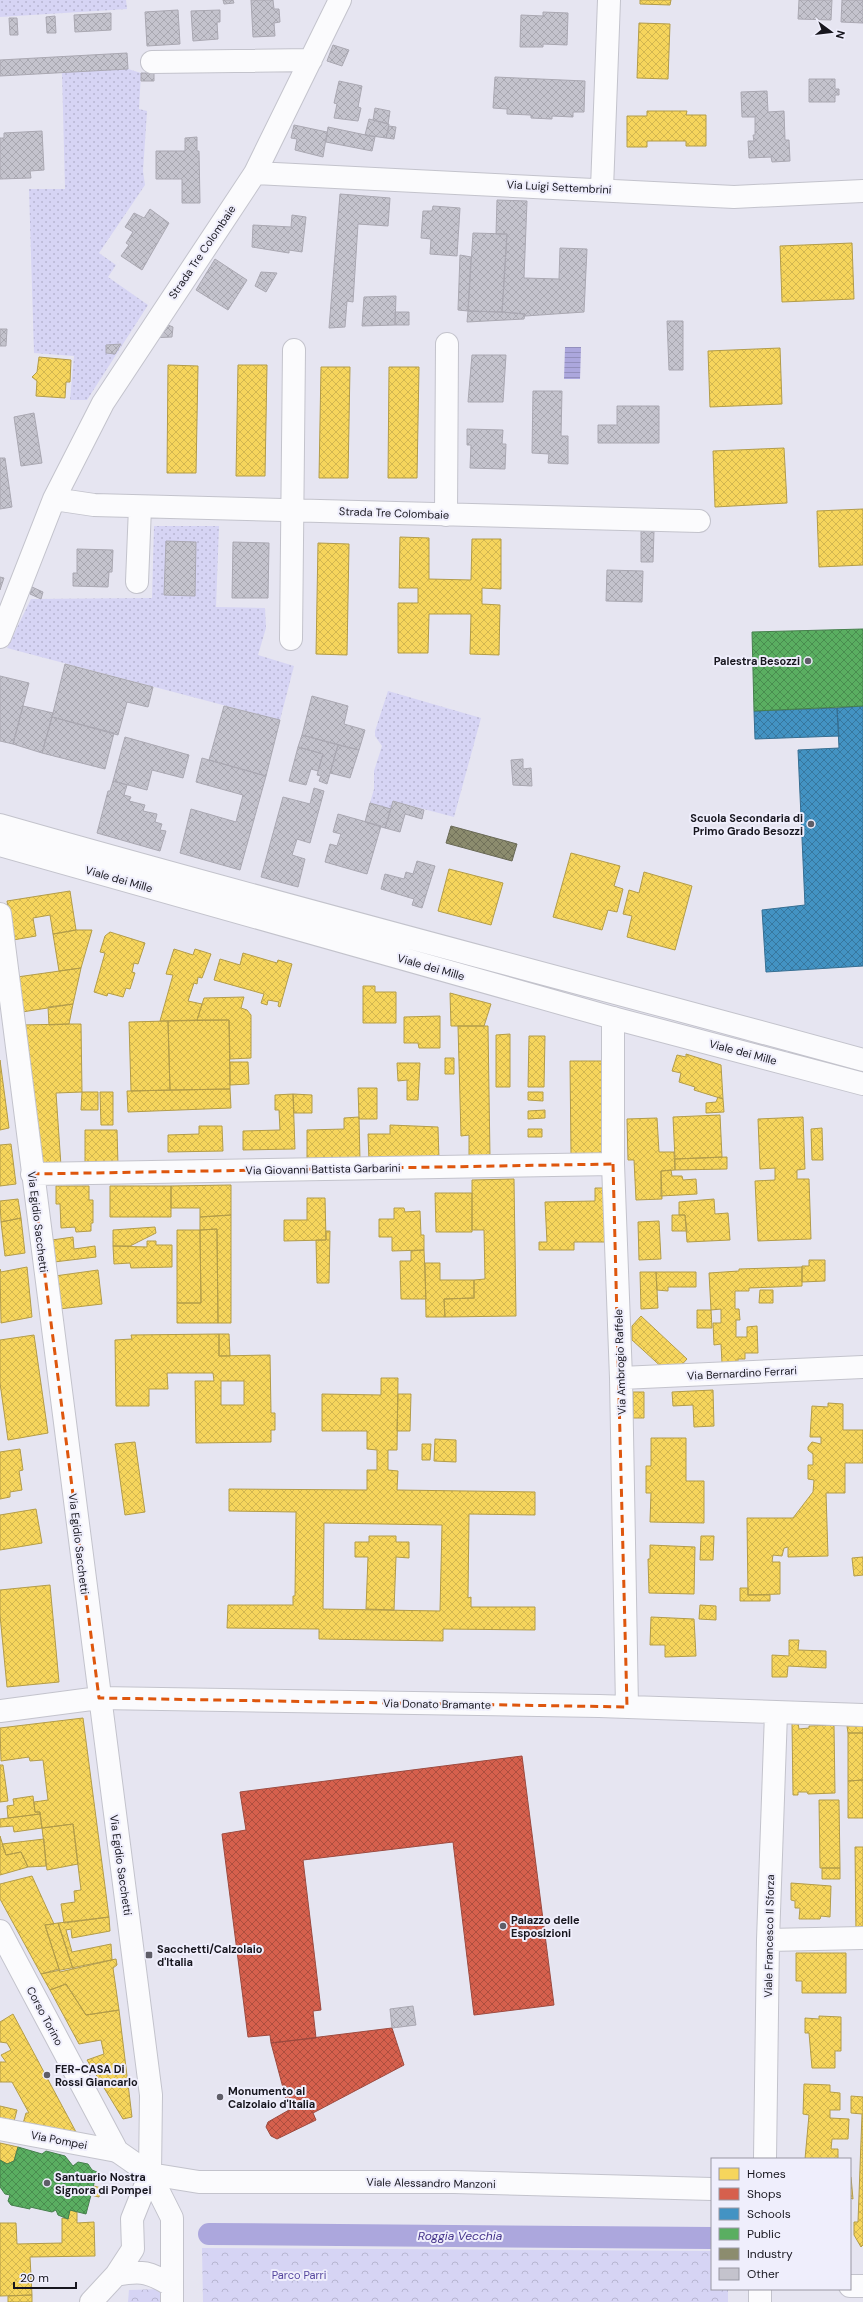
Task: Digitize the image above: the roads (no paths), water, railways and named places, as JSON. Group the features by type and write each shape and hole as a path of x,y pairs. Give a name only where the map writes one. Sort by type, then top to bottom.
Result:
{"street":[{"name":"Strada Tre Colombaie","path":"0,637 54,499 103,403 255,173 340,0"},
{"path":"602,189 609,0"},
{"path":"152,62 311,60"},
{"name":"Via Luigi Settembrini","path":"255,173 602,189 734,197 863,191"},
{"path":"446,515 447,344"},
{"path":"291,639 294,350"},
{"name":"Strada Tre Colombaie","path":"54,499 94,505 140,507 699,521"},
{"path":"137,582 140,507"},
{"name":"Viale dei Mille","path":"0,825 247,895 601,988 863,1060"},
{"name":"Viale dei Mille","path":"0,845 613,1018 863,1084"},
{"name":"Via Egidio Sacchetti","path":"0,914 32,1174 151,2095 150,2174"},
{"name":"Via Ambrogio Raffele","path":"613,1018 613,1164 620,1378 627,1707"},
{"name":"Via Giovanni Battista Garbarini","path":"32,1174 613,1164"},
{"name":"Via Bernardino Ferrari","path":"620,1378 863,1367"},
{"name":"Via Donato Bramante","path":"0,1711 99,1698 627,1707 863,1715"},
{"name":"Viale Francesco II Sforza","path":"766,2158 768,1940 776,1713"},
{"name":"Corso Torino","path":"0,1931 117,2151 150,2174"},
{"path":"768,1940 863,1938"},
{"name":"Via Pompei","path":"0,2129 117,2151"},
{"path":"91,2302 116,2275 133,2249 132,2219 150,2174"},
{"path":"150,2174 172,2218 172,2294"},
{"name":"Viale Alessandro Manzoni","path":"150,2174 199,2182 454,2182 711,2189"},
{"path":"116,2275 135,2271 151,2273 172,2294"},
{"path":"851,2286 863,2286"},
{"path":"760,2290 760,2302"}],"waterway":[{"name":"Roggia Vecchia","path":"209,2234 711,2238"}],"place":[{"name":"Palestra Besozzi","path":"808,661"},
{"name":"Scuola Secondaria di Primo Grado Besozzi","path":"811,824"},
{"name":"Palazzo delle Esposizioni","path":"503,1926"},
{"name":"Sacchetti/Calzolaio d'Italia","path":"149,1955"},
{"name":"FER-CASA Di Rossi Giancarlo","path":"47,2075"},
{"name":"Monumento al Calzolaio d'Italia","path":"220,2097"},
{"name":"Santuario Nostra Signora di Pompei","path":"47,2183"}],"park label":[{"name":"Parco Parri","path":"299,2275"}]}
